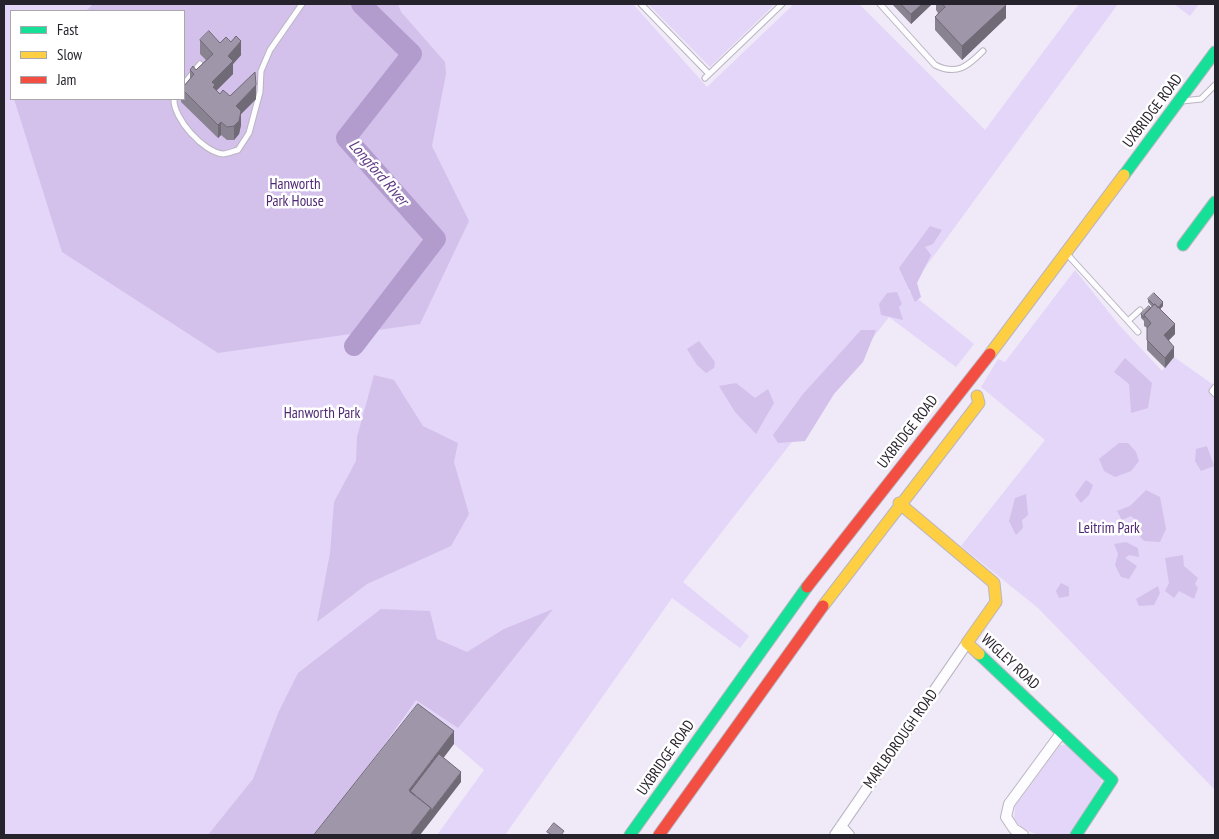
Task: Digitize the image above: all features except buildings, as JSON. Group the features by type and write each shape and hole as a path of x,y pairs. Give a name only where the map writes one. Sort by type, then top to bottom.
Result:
{"street":[{"name":"UXBRIDGE ROAD","path":"630,835 764,644 1066,253 1215,52"},
{"path":"1183,245 1215,202"},
{"path":"659,835 806,627 899,504 979,403 976,396"},
{"name":"WIGLEY ROAD","path":"899,504 994,583 996,602 967,643 1117,783 1076,835"},
{"name":"MARLBOROUGH ROAD","path":"838,831 967,643"},
{"path":"1023,835 1014,829 1006,817 1009,804 1062,732"},
{"path":"838,831 849,835"}],"lane":[{"path":"174,100 173,107 178,118 209,148 223,154 238,150 249,132 260,92 261,71 270,50 302,4"},
{"path":"641,4 707,76 782,4"},
{"path":"881,4 936,65 944,69 953,72 962,69 982,51"},
{"path":"185,83 200,64"},
{"path":"1180,101 1201,99 1215,85"},
{"path":"1066,253 1138,332"},
{"path":"1128,321 1140,310"},
{"path":"1215,387 1212,391 1215,394"}],"green space":[{"name":"Hanworth Park","path":"4,4 633,4 707,87 794,4 859,4 985,130 1079,4 1118,4 908,291 974,344 956,367 889,317 683,582 749,636 740,648 672,598 505,835 437,835 484,770 454,744 324,835 4,835"},
{"name":"Hanworth Park House","path":"93,4 398,4 401,12 445,62 446,74 432,146 469,221 420,324 218,353 62,252 14,100 185,100 185,10 87,10"},
{"path":"648,4 775,4 710,67"},
{"path":"1174,4 1199,4 1190,16"},
{"path":"930,226 942,230 933,244 925,247 931,255 917,283 921,297 915,302 899,268"},
{"name":"Leitrim Park","path":"1075,270 1119,325 1162,371 1174,357 1215,386 1215,790 1038,608 961,546 1045,440 981,387 998,359 1005,362"},
{"path":"897,292 902,304 899,307 903,320 881,315 879,304 887,293"},
{"path":"861,330 876,330 863,362 834,394 805,441 778,443 773,435 803,394"},
{"path":"699,341 715,362 714,368 706,373 697,365 687,349"},
{"path":"1125,358 1152,383 1148,408 1131,413 1129,384 1114,372"},
{"path":"374,375 394,380 423,426 458,443 454,462 469,514 451,546 367,584 317,622 330,553 334,502 356,461 357,437"},
{"path":"736,383 755,398 768,389 774,403 756,434 735,412 719,386"},
{"path":"1119,443 1128,443 1136,452 1139,461 1131,471 1115,477 1104,471 1099,459"},
{"path":"1207,446 1214,466 1201,471 1195,461 1196,449"},
{"path":"1086,480 1093,485 1089,495 1081,503 1075,495"},
{"path":"1146,490 1160,497 1166,529 1160,542 1144,541 1137,533 1137,521 1131,516 1122,520 1117,511 1130,506"},
{"path":"1026,494 1028,515 1022,520 1023,528 1016,535 1009,521 1015,498"},
{"path":"1126,542 1138,548 1139,557 1129,555 1125,558 1137,566 1129,579 1121,577 1115,565 1118,554 1114,544"},
{"path":"1183,555 1184,566 1198,578 1195,584 1198,588 1194,599 1179,591 1174,598 1165,591 1169,583 1165,558"},
{"path":"1061,583 1069,587 1069,596 1059,598 1056,591"},
{"path":"1158,586 1160,593 1154,605 1139,606 1136,599"},
{"path":"381,609 430,611 437,639 467,652 504,629 553,609 458,728 416,700 320,835 208,835 253,779 279,711 298,673"},
{"path":"1060,745 1070,745 1101,774 1102,782 1071,835 1033,833 1026,830 1014,819 1015,806"}],"waterway":[{"name":"Longford River","path":"354,346 436,239 346,138 412,54 361,4"}],"traffic: fast":[{"path":"1124,175 1215,52"},
{"path":"1183,245 1215,202"},
{"path":"630,835 807,587"},
{"path":"979,654 1112,780 1076,835"}],"traffic: slow":[{"path":"990,354 1124,175"},
{"path":"823,606 979,403 977,396"},
{"path":"899,503 994,583 996,602 967,643 979,654"}],"traffic: jam":[{"path":"807,587 990,354"},
{"path":"659,835 823,606"}]}
